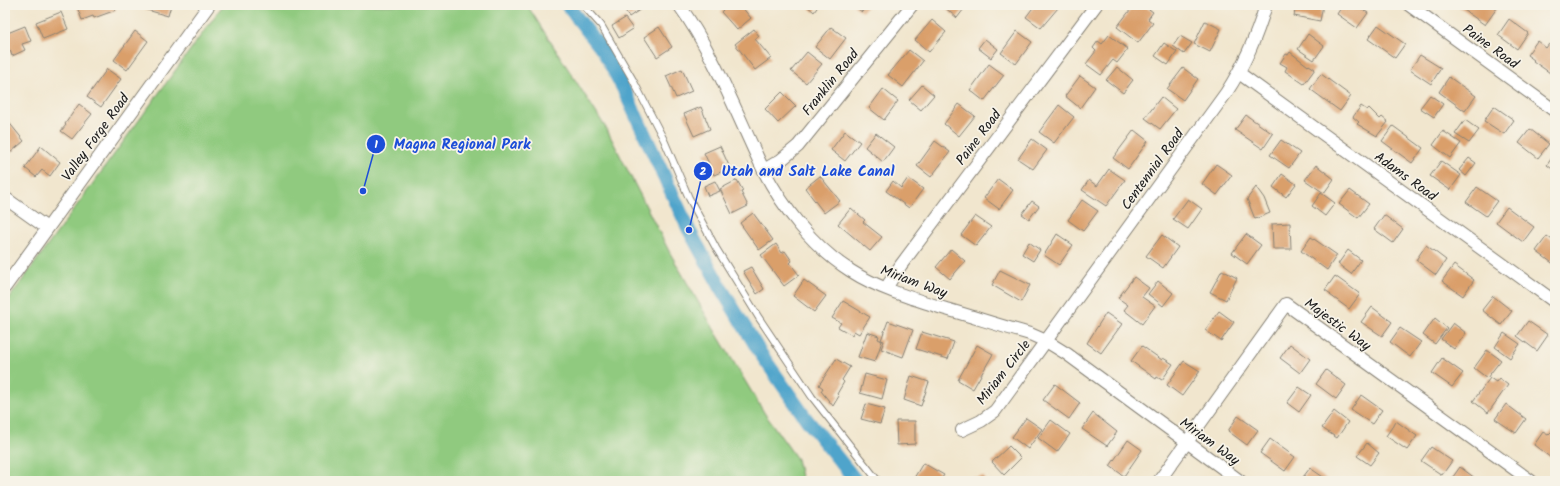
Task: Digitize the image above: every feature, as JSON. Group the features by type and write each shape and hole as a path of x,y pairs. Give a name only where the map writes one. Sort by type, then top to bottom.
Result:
{"street":[{"name":"Valley Forge Road","path":"5,287 209,5"},
{"name":"Miriam Way","path":"680,5 690,20 708,54 764,170 780,199 800,225 823,249 851,271 886,288 1030,334 1046,341 1067,354 1186,443 1240,481"},
{"name":"Franklin Road","path":"764,170 781,160 798,146 912,5"},
{"name":"Paine Road","path":"886,288 900,265 1096,5"},
{"name":"Centennial Road","path":"1046,341 1239,73 1249,54 1259,29 1266,5"},
{"name":"Paine Road","path":"1409,5 1555,111"},
{"name":"Adams Road","path":"1239,73 1555,302"},
{"path":"5,198 47,228"},
{"name":"Majestic Way","path":"1159,481 1286,304 1531,481"},
{"name":"Miriam Circle","path":"962,430 982,421 995,411 1046,341"}],"lane":[{"path":"583,5 601,26 633,80 664,140 689,198 716,248 759,318 812,397 878,481"}],"green space":[{"path":"223,5 527,5 606,128 670,253 715,331 765,414 797,459 802,481 5,481 5,304"}],"building":[{"path":"82,5 114,5 116,10 94,18 93,16 82,20 77,7"},
{"path":"130,5 171,5 168,16"},
{"path":"622,5 643,5 644,7 629,17"},
{"path":"718,5 740,5 751,18 737,30 721,12 723,10"},
{"path":"806,5 819,5 814,12"},
{"path":"853,5 868,5 862,12"},
{"path":"967,5 957,18 943,6"},
{"path":"1035,5 1058,5 1058,8 1041,28 1026,17"},
{"path":"1134,5 1143,5 1153,12 1148,19 1153,23 1138,43 1117,27"},
{"path":"1219,5 1234,5 1233,8"},
{"path":"1296,5 1323,5 1320,21 1294,16"},
{"path":"1343,5 1356,5 1368,13 1357,28 1337,14"},
{"path":"1457,5 1492,5 1497,8 1485,25"},
{"path":"61,12 68,29 43,39 36,22"},
{"path":"625,18 633,29 619,38 612,26"},
{"path":"1509,19 1528,33 1517,49 1498,35"},
{"path":"932,20 946,32 929,52 915,40"},
{"path":"1205,21 1221,29 1210,52 1194,44"},
{"path":"1378,25 1405,44 1395,58 1368,39"},
{"path":"25,26 31,41 22,44 25,50 12,56 10,50 5,52 5,34"},
{"path":"659,27 672,47 657,57 644,37"},
{"path":"831,27 846,38 830,59 815,47"},
{"path":"754,29 759,36 755,39 771,58 755,70 735,44"},
{"path":"135,31 148,41 127,70 114,60"},
{"path":"1017,31 1032,42 1016,64 1001,53"},
{"path":"1308,34 1324,46 1314,60 1298,49"},
{"path":"1109,35 1128,49 1117,63 1113,60 1101,75 1086,64 1096,51 1093,48 1098,41 1102,44"},
{"path":"1180,36 1192,43 1184,54 1173,46"},
{"path":"985,39 998,49 991,58 978,48"},
{"path":"1537,41 1546,48 1549,44 1555,49 1555,72 1553,75 1527,55"},
{"path":"1164,43 1177,52 1168,65 1155,56"},
{"path":"909,50 923,61 903,87 888,75"},
{"path":"807,52 822,64 806,83 791,71"},
{"path":"1290,52 1308,66 1309,65 1315,69 1304,84 1285,71 1287,67 1280,63 1286,54 1288,55"},
{"path":"1420,55 1441,68 1431,84 1410,70"},
{"path":"989,64 1004,75 984,101 970,90"},
{"path":"1117,67 1133,80 1123,93 1106,80"},
{"path":"1183,68 1198,79 1183,100 1167,89"},
{"path":"107,69 121,79 101,107 87,97"},
{"path":"682,69 692,91 676,98 666,76"},
{"path":"1321,74 1351,96 1340,111 1310,89"},
{"path":"1080,76 1095,87 1080,108 1065,96"},
{"path":"1449,77 1476,96 1465,111 1439,92"},
{"path":"922,85 934,95 921,110 909,100"},
{"path":"883,89 898,101 884,120 869,108"},
{"path":"782,92 796,106 778,123 765,109"},
{"path":"1430,95 1443,104 1434,117 1420,108"},
{"path":"1161,97 1176,109 1160,129 1145,118"},
{"path":"79,104 92,114 72,139 61,131"},
{"path":"959,104 975,116 959,136 944,124"},
{"path":"1059,105 1074,117 1054,143 1039,132"},
{"path":"1361,106 1367,110 1369,108 1380,119 1382,117 1388,122 1377,136 1357,124 1359,122 1353,117"},
{"path":"1494,106 1514,120 1504,134 1484,121"},
{"path":"701,107 710,129 694,136 684,114"},
{"path":"1246,115 1273,134 1263,149 1235,130"},
{"path":"7,120 24,141 10,153 5,147 5,122"},
{"path":"1465,120 1479,130 1469,143 1455,134"},
{"path":"1393,126 1423,148 1412,163 1382,141"},
{"path":"1530,129 1549,144 1538,158 1519,143"},
{"path":"1134,130 1148,141 1128,169 1113,158"},
{"path":"845,131 860,142 845,161 831,150"},
{"path":"1443,131 1461,143 1450,158 1433,145"},
{"path":"876,133 894,147 883,162 865,147"},
{"path":"1032,139 1047,150 1033,169 1018,159"},
{"path":"1281,140 1300,153 1289,168 1270,155"},
{"path":"935,141 950,152 931,177 917,166"},
{"path":"41,146 60,162 50,176 42,170 36,177 25,168"},
{"path":"720,146 730,168 714,175 704,153"},
{"path":"1555,153 1555,171 1547,165"},
{"path":"1469,158 1476,163 1466,176 1459,170"},
{"path":"1441,161 1461,175 1450,190 1430,176"},
{"path":"1216,164 1232,175 1217,195 1202,184"},
{"path":"1316,165 1334,179 1324,193 1305,180"},
{"path":"1109,169 1125,180 1106,206 1082,190 1089,180 1097,186"},
{"path":"1282,174 1296,184 1286,197 1273,187"},
{"path":"820,176 840,201 824,213 805,188"},
{"path":"908,178 923,189 909,208 886,191 893,181 901,188"},
{"path":"998,179 1013,190 999,209 984,198"},
{"path":"737,180 743,191 741,192 748,206 732,214 720,189"},
{"path":"715,181 720,191 708,196 704,186"},
{"path":"1256,187 1264,198 1270,213 1255,219 1247,199"},
{"path":"1477,187 1497,201 1486,216 1466,202"},
{"path":"1350,190 1369,204 1358,218 1339,204"},
{"path":"1321,193 1335,203 1325,216 1312,206"},
{"path":"1188,199 1202,209 1188,229 1173,219"},
{"path":"1082,200 1098,211 1083,231 1068,220"},
{"path":"1032,201 1039,206 1029,219 1022,214"},
{"path":"1507,207 1534,227 1523,242 1496,222"},
{"path":"851,208 865,220 863,222 882,237 870,251 838,224"},
{"path":"753,213 773,240 759,250 740,223"},
{"path":"1384,215 1403,229 1393,243 1374,229"},
{"path":"975,216 991,227 976,246 961,235"},
{"path":"1290,223 1291,249 1273,249 1272,224"},
{"path":"1057,234 1073,245 1059,265 1044,255"},
{"path":"1246,234 1261,245 1247,264 1232,253"},
{"path":"1162,235 1178,247 1163,268 1146,256"},
{"path":"1547,236 1555,242 1555,265 1536,251"},
{"path":"1311,237 1337,255 1327,270 1301,251"},
{"path":"1029,242 1040,250 1033,261 1022,254"},
{"path":"776,244 782,253 785,251 792,261 790,263 799,275 784,286 761,255"},
{"path":"1426,245 1446,260 1436,275 1416,260"},
{"path":"951,249 965,261 950,279 936,267"},
{"path":"1348,250 1361,260 1351,274 1338,264"},
{"path":"1454,265 1474,280 1463,296 1442,281"},
{"path":"751,267 764,289 757,294 743,271"},
{"path":"1000,270 1030,285 1021,302 992,285"},
{"path":"1222,270 1237,278 1226,300 1210,292"},
{"path":"1335,276 1360,294 1349,309 1325,290"},
{"path":"1134,277 1149,288 1142,297 1155,306 1142,324 1124,310 1128,305 1118,298"},
{"path":"804,280 826,296 814,312 793,296"},
{"path":"1158,281 1173,293 1163,306 1148,294"},
{"path":"1493,296 1512,311 1501,325 1482,310"},
{"path":"843,301 870,317 859,334 854,331 852,335 838,327 841,323 832,318"},
{"path":"1372,307 1392,322 1382,336 1361,322"},
{"path":"1219,311 1234,322 1221,341 1205,330"},
{"path":"1106,313 1122,324 1101,353 1087,343"},
{"path":"1435,318 1447,328 1435,344 1423,335"},
{"path":"888,321 913,330 903,357 881,349 884,341 881,340"},
{"path":"1528,321 1548,335 1537,351 1517,336"},
{"path":"1453,323 1466,333 1454,349 1441,339"},
{"path":"1400,328 1421,342 1410,357 1390,342"},
{"path":"867,332 879,336 878,339 882,341 875,362 858,357"},
{"path":"922,332 954,342 948,359 916,349"},
{"path":"1504,333 1520,344 1510,358 1495,347"},
{"path":"1290,344 1310,359 1300,373 1280,358"},
{"path":"977,345 993,354 973,389 958,380"},
{"path":"1142,346 1162,360 1163,358 1173,364 1162,380 1157,377 1156,379 1131,361"},
{"path":"1487,350 1501,360 1487,378 1474,368"},
{"path":"1442,358 1463,373 1452,387 1432,373"},
{"path":"836,359 850,367 842,380 844,382 837,394 839,396 833,406 821,391 823,388 819,385"},
{"path":"1184,361 1200,371 1182,396 1167,385"},
{"path":"1326,370 1346,385 1336,399 1316,384"},
{"path":"865,374 887,380 882,399 860,393"},
{"path":"911,376 929,382 921,406 904,400"},
{"path":"1490,378 1496,382 1499,378 1508,385 1488,413 1473,401"},
{"path":"1055,384 1080,403 1069,419 1043,400"},
{"path":"1299,387 1311,395 1299,412 1287,403"},
{"path":"1361,395 1382,410 1372,424 1351,410"},
{"path":"866,404 885,409 880,424 861,419"},
{"path":"1506,404 1526,419 1516,433 1495,419"},
{"path":"1334,411 1348,422 1337,438 1322,428"},
{"path":"1093,413 1117,432 1107,446 1082,429"},
{"path":"1238,416 1258,430 1247,445 1228,431"},
{"path":"1026,418 1042,429 1028,449 1012,437"},
{"path":"1051,420 1070,434 1057,452 1038,438"},
{"path":"896,421 915,421 915,444 897,445"},
{"path":"1396,421 1417,436 1407,450 1386,436"},
{"path":"1552,431 1555,433 1555,461 1534,445 1543,432 1548,435"},
{"path":"1270,439 1295,457 1285,471 1260,453"},
{"path":"1128,440 1142,450 1124,476 1110,466"},
{"path":"1367,443 1379,453 1370,465 1357,456"},
{"path":"1009,446 1021,458 1004,475 992,462"},
{"path":"1431,447 1452,461 1442,475 1421,461"},
{"path":"923,463 944,475 940,481 918,481 914,478"},
{"path":"1460,467 1479,481 1450,481"},
{"path":"1310,468 1329,481 1300,481"},
{"path":"984,476 985,481 960,481 960,480"}],"waterway":[{"path":"567,5 604,52 625,92 689,230 722,290 761,354 807,420 856,481"}],"place":[{"name":"Magna Regional Park","path":"363,191"},
{"name":"Utah and Salt Lake Canal","path":"689,230"}]}
